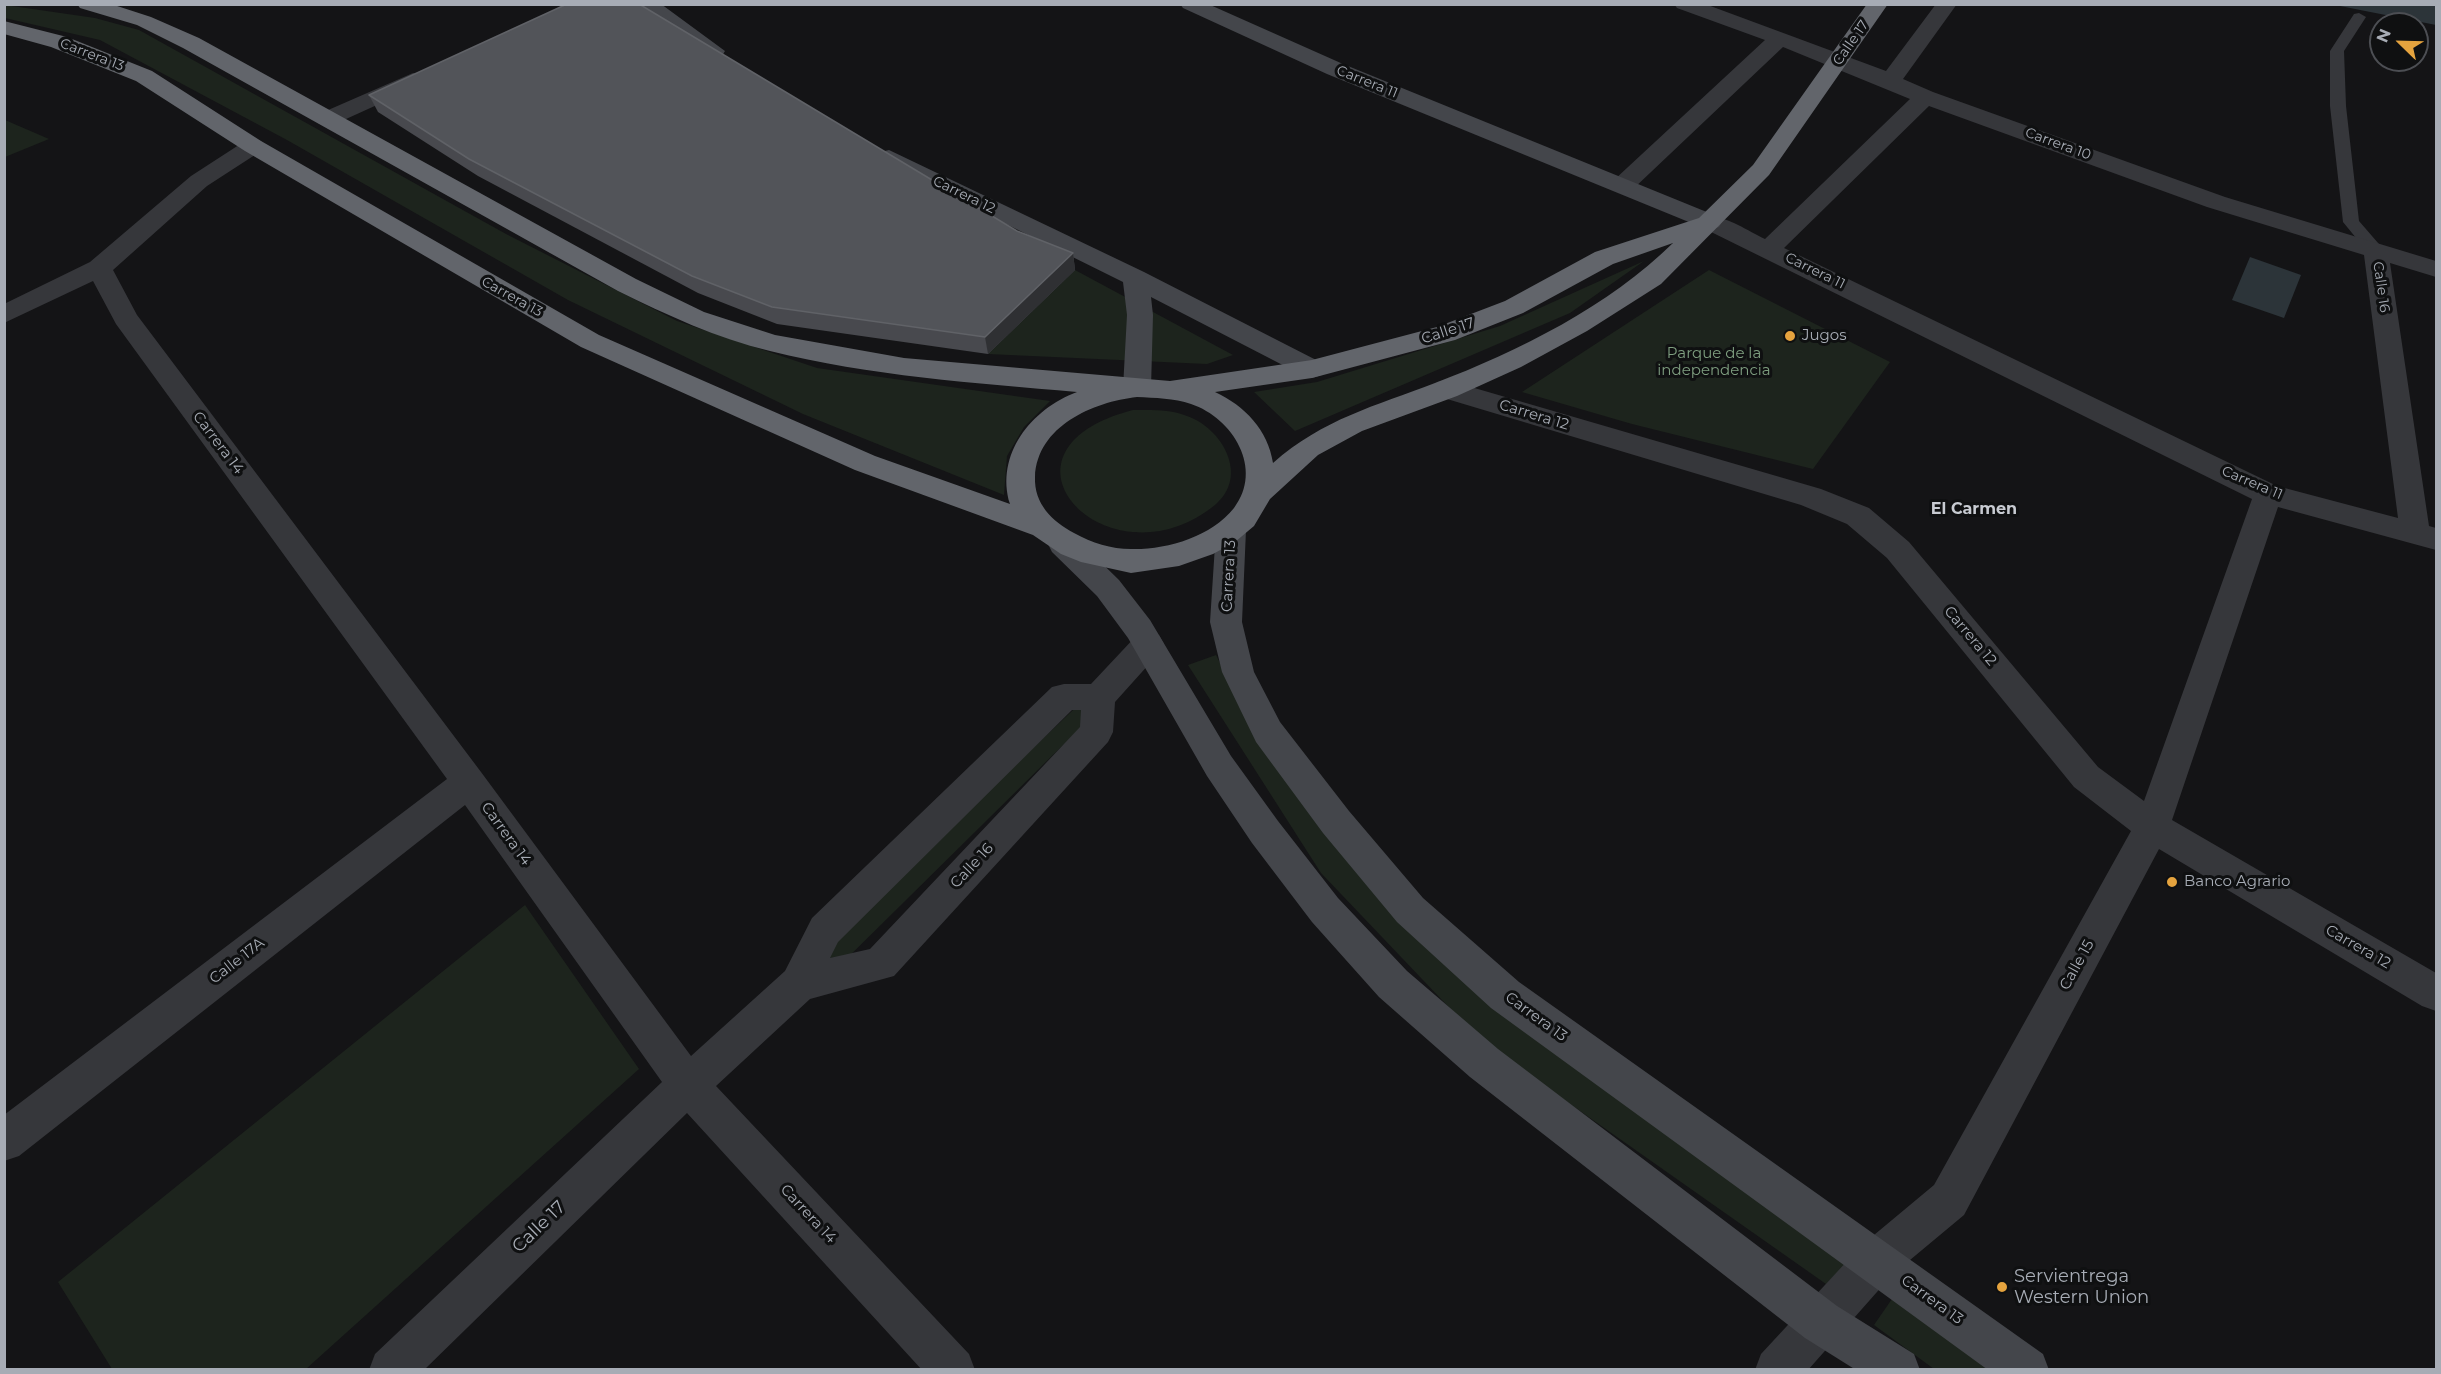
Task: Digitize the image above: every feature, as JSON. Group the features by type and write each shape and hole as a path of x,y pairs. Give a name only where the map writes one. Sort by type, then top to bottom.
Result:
{"highway":[{"path":"87,4 144,21 191,43 627,285 695,318 772,344 904,367 1135,388 1170,389 1204,398 1232,415 1253,437 1262,464 1259,492 1249,512 1231,530 1203,548 1169,558 1131,562 1095,557 1052,536 1023,499 1021,468 1033,438 1058,414 1092,396 1135,388"},
{"name":"Calle 17","path":"1259,492 1308,447 1352,424 1447,389 1511,361 1578,325 1652,278 1761,170 1878,4"},
{"name":"Carrera 13","path":"4,27 59,42 144,76 253,146 590,341 689,387 865,463 1052,536"},
{"name":"Calle 17","path":"1170,389 1312,369 1446,333 1514,307 1605,258 1710,222"}],"street":[{"path":"646,4 735,65"},
{"name":"Carrera 11","path":"1190,4 1335,69 1623,185 1770,248 2268,494 2426,537"},
{"name":"Carrera 10","path":"1684,4 1891,80 1925,97 2216,202 2436,269"},
{"path":"1891,80 1947,4"},
{"path":"1623,185 1780,38"},
{"path":"327,119 434,71"},
{"path":"1770,248 1925,97"},
{"path":"4,315 99,268 199,181 253,146"},
{"name":"Carrera 12","path":"871,147 900,164 1135,278 1312,369"},
{"name":"Calle 16","path":"2376,251 2426,537"},
{"name":"Carrera 14","path":"99,268 125,318 469,782 688,1085 953,1370"},
{"path":"1135,278 1140,315 1135,388"},
{"name":"Carrera 12","path":"1447,389 1811,497 1858,516 1898,550 2086,777 2152,827 2436,993"},
{"name":"Calle 15","path":"1777,1370 1877,1260 1949,1200 2152,827 2268,494"},
{"name":"Carrera 13","path":"1231,530 1226,622 1238,672 1268,732 1336,822 1410,910 1505,995 1877,1260 2027,1370"},
{"name":"Carrera 13","path":"1052,536 1108,588 1148,644 1219,766 1265,832 1325,910 1393,984 1484,1063 1821,1322 1898,1370"},
{"path":"1099,697 1148,644"},
{"name":"Calle 16","path":"688,1085 799,984 825,930 1064,697 1099,697 1096,732 881,964 799,984"},
{"name":"Calle 17A","path":"4,1141 469,782"},
{"name":"Calle 17","path":"391,1370 688,1085"}],"lane":[{"name":"Calle 16","path":"2358,17 2337,51 2338,106 2351,222 2376,251"}],"green space":[{"path":"5,5 95,18 139,30 506,234 677,321 817,368 1050,401 1024,427 1007,456 1004,495 803,414 568,300 287,140 100,40 5,18"},
{"path":"5,120 49,139 5,157"},
{"path":"1644,261 1570,313 1295,431 1254,392 1317,382 1500,326"},
{"path":"1075,270 1233,355 1207,364 988,354"},
{"name":"Parque de la independencia","path":"1709,270 1890,362 1813,469 1632,424 1522,392"},
{"path":"1133,410 1167,411 1181,414 1200,422 1211,431 1227,454 1231,467 1230,481 1225,493 1215,505 1175,527 1135,532 1101,524 1075,505 1062,481 1064,454 1087,429"},
{"path":"1216,655 1257,736 1344,856 1848,1262 1826,1284 1482,1042 1321,873 1188,665"},
{"path":"1128,658 1139,670 746,1058 729,1036"},
{"path":"525,905 639,1069 306,1369 112,1369 58,1282"},
{"path":"1894,1296 1995,1369 1934,1369 1874,1325"}],"shaded area":[{"path":"2335,5 2436,5 2436,25 2429,24 2429,12 2370,12"},
{"path":"2250,257 2301,275 2284,318 2232,300"}],"building":[{"path":"567,4 639,4 1017,231 1073,253 985,337 772,307 692,276 469,159 369,95"}],"place":[{"name":"Jugos","path":"1790,336"},
{"name":"Banco Agrario","path":"2172,882"},
{"name":"Servientrega Western Union","path":"2002,1287"}],"district":[{"name":"El Carmen","path":"1974,509"}]}
